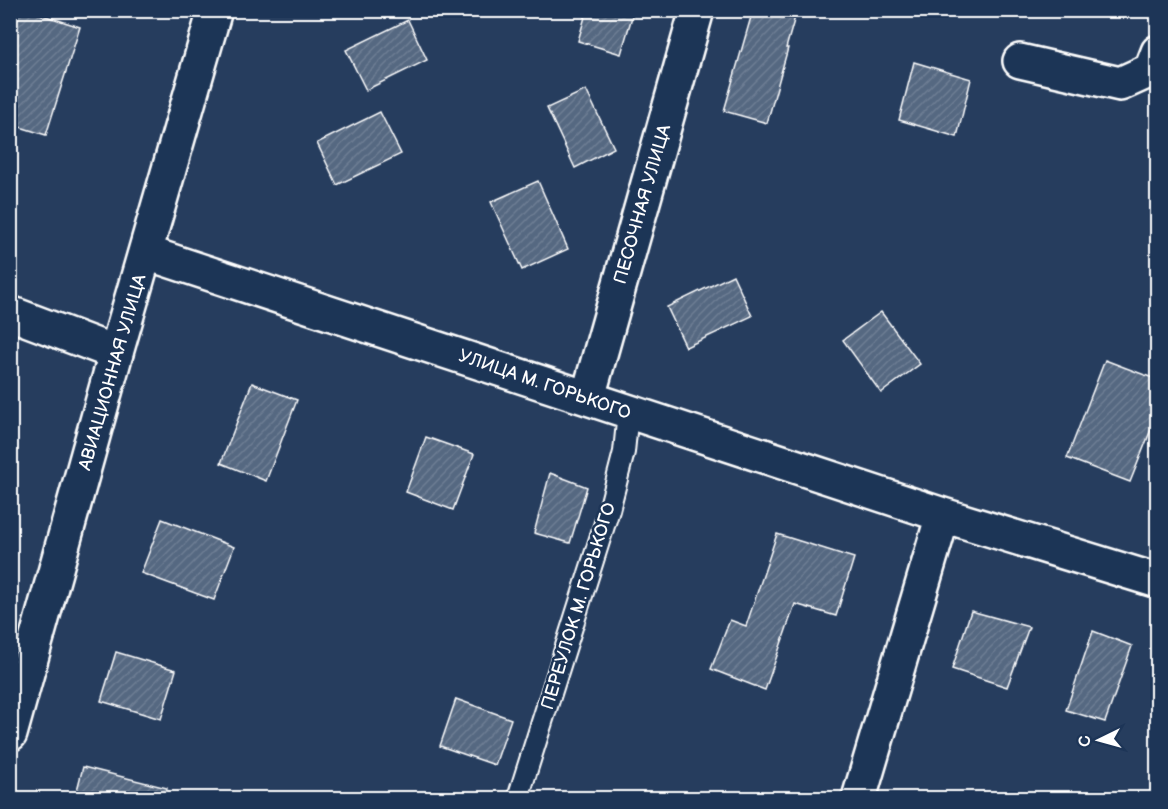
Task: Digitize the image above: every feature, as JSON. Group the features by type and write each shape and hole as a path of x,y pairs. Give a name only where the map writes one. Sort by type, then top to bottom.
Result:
{"street":[{"name":"АВИАЦИОННАЯ УЛИЦА","path":"10,734 214,10"},
{"name":"ПЕСОЧНАЯ УЛИЦА","path":"588,397 697,10"},
{"path":"1020,61 1120,84 1151,70 1158,52"},
{"name":"УЛИЦА М. ГОРЬКОГО","path":"147,253 943,515 1158,581"},
{"path":"10,313 116,353"},
{"path":"859,798 943,515"}],"lane":[{"name":"ПЕРЕУЛОК М. ГОРЬКОГО","path":"518,798 609,510 624,452 628,412"}],"building":[{"path":"10,10 27,10 80,27 46,135 10,124"},
{"path":"587,10 634,10 621,54 578,41"},
{"path":"753,10 797,10 767,123 724,111"},
{"path":"408,20 427,60 366,90 346,50"},
{"path":"914,62 971,79 957,137 899,120"},
{"path":"586,90 614,148 575,168 547,108"},
{"path":"380,112 401,154 337,185 317,143"},
{"path":"538,181 568,249 522,270 491,202"},
{"path":"733,275 752,316 686,347 667,307"},
{"path":"881,312 920,364 881,393 843,340"},
{"path":"1105,360 1158,380 1158,412 1130,482 1067,458"},
{"path":"252,383 297,400 266,481 221,463"},
{"path":"426,437 474,454 453,510 406,492"},
{"path":"550,473 587,487 570,543 534,533"},
{"path":"162,519 234,547 214,600 141,573"},
{"path":"777,534 854,558 836,616 795,604 765,690 711,669 730,620 746,626"},
{"path":"971,611 1029,627 1007,687 952,669"},
{"path":"1093,631 1132,646 1105,722 1066,710"},
{"path":"116,652 176,670 161,719 101,701"},
{"path":"456,699 511,719 495,765 440,746"},
{"path":"83,767 167,788 166,798 75,798"}]}
